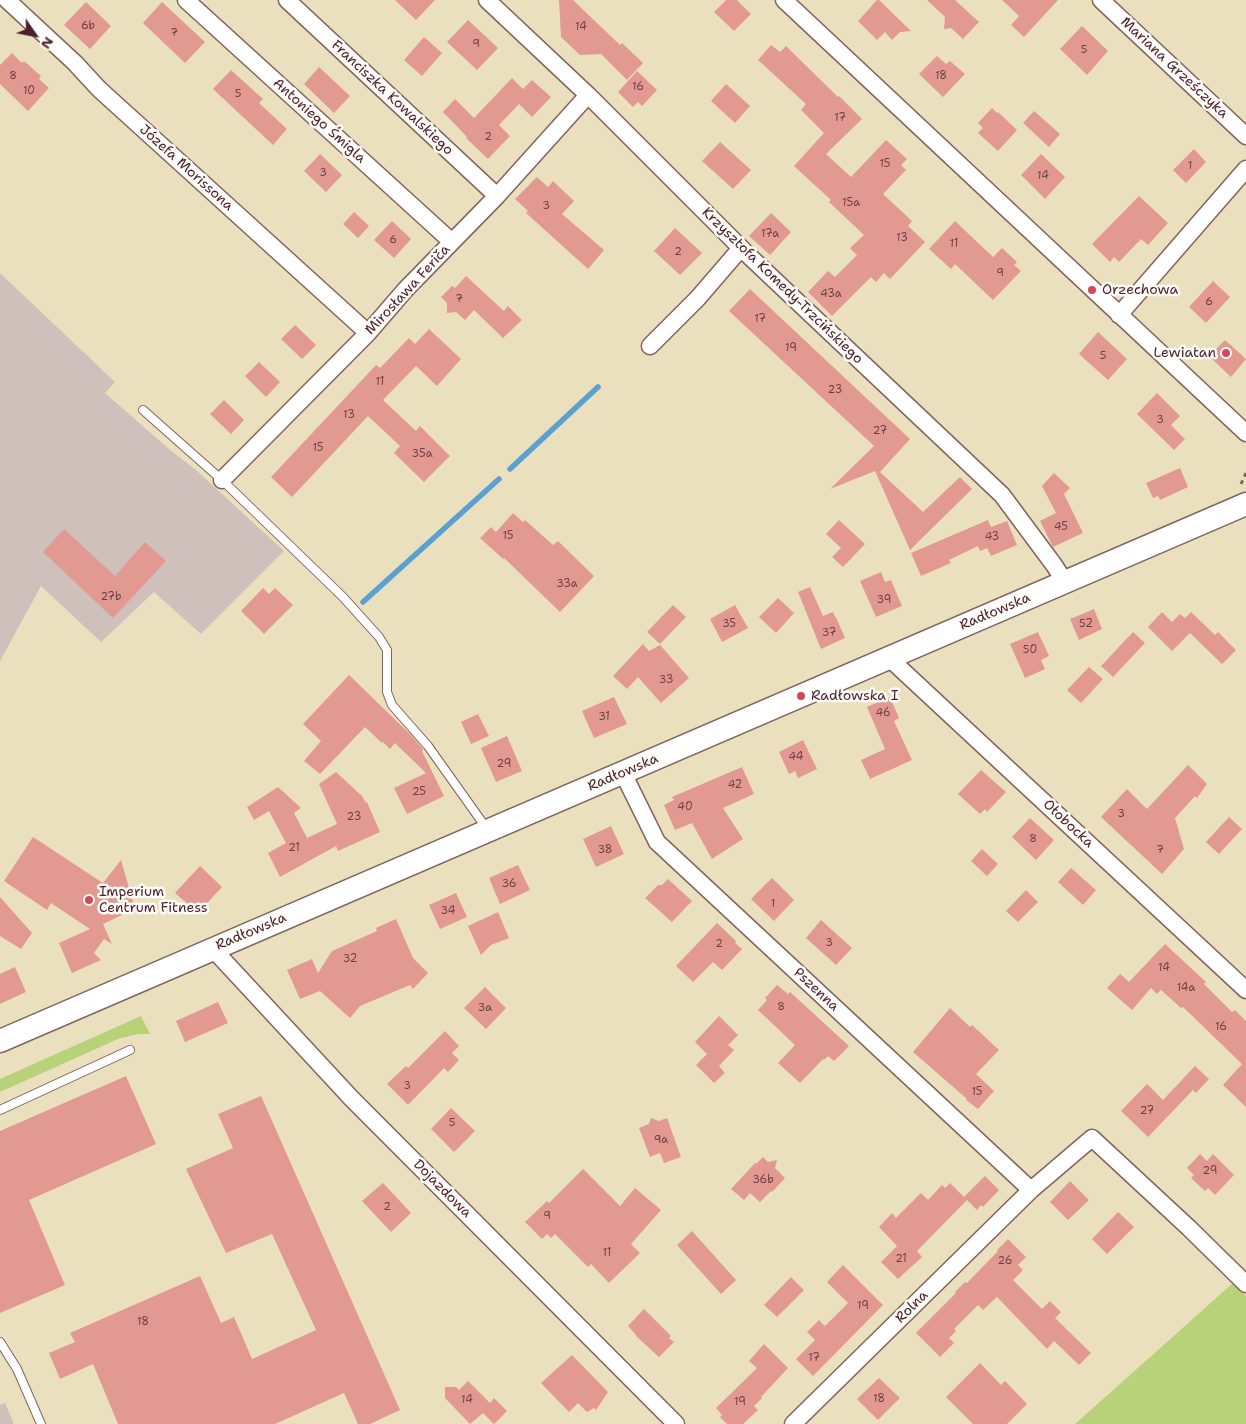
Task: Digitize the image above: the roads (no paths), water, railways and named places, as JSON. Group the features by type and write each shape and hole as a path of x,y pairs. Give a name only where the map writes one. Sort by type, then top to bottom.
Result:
{"street":[{"name":"Józefa Morissona","path":"7,0 99,89 368,333"},
{"name":"Antoniego Śmigla","path":"186,0 452,242"},
{"name":"Franciszka Kowalskiego","path":"287,0 497,196"},
{"name":"Krzysztofa Komedy-Trzcińskiego","path":"487,0 588,95 741,248 1002,495 1054,565 1064,582"},
{"path":"784,0 1246,433"},
{"name":"Mariana Grześczyka","path":"1102,0 1246,136"},
{"name":"Mirosława Feriča","path":"222,480 368,333 406,289 497,196 588,95"},
{"path":"1119,315 1246,168"},
{"path":"650,346 698,298 741,248"},
{"name":"Radłowska","path":"0,1041 1246,504"},
{"name":"Ołobocka","path":"889,658 1246,990"},
{"name":"Pszenna","path":"623,773 657,842 1031,1190"},
{"name":"Dojazdowa","path":"213,949 352,1099 676,1424"},
{"name":"Rolna","path":"794,1424 1031,1190 1092,1138 1246,1284"}],"lane":[{"path":"143,410 222,480 343,596 379,637 387,650 387,692 392,705 428,746 489,830"},
{"path":"0,1110 130,1050"},
{"path":"0,1342 17,1369 41,1424"}],"waterway":[{"path":"510,469 598,387"},
{"path":"363,602 499,479"}],"place":[{"name":"Orzechowa","path":"1092,290"},
{"name":"Lewiatan","path":"1226,353"},
{"name":"Radłowska I","path":"801,696"},
{"name":"Imperium Centrum Fitness","path":"89,900"}]}
